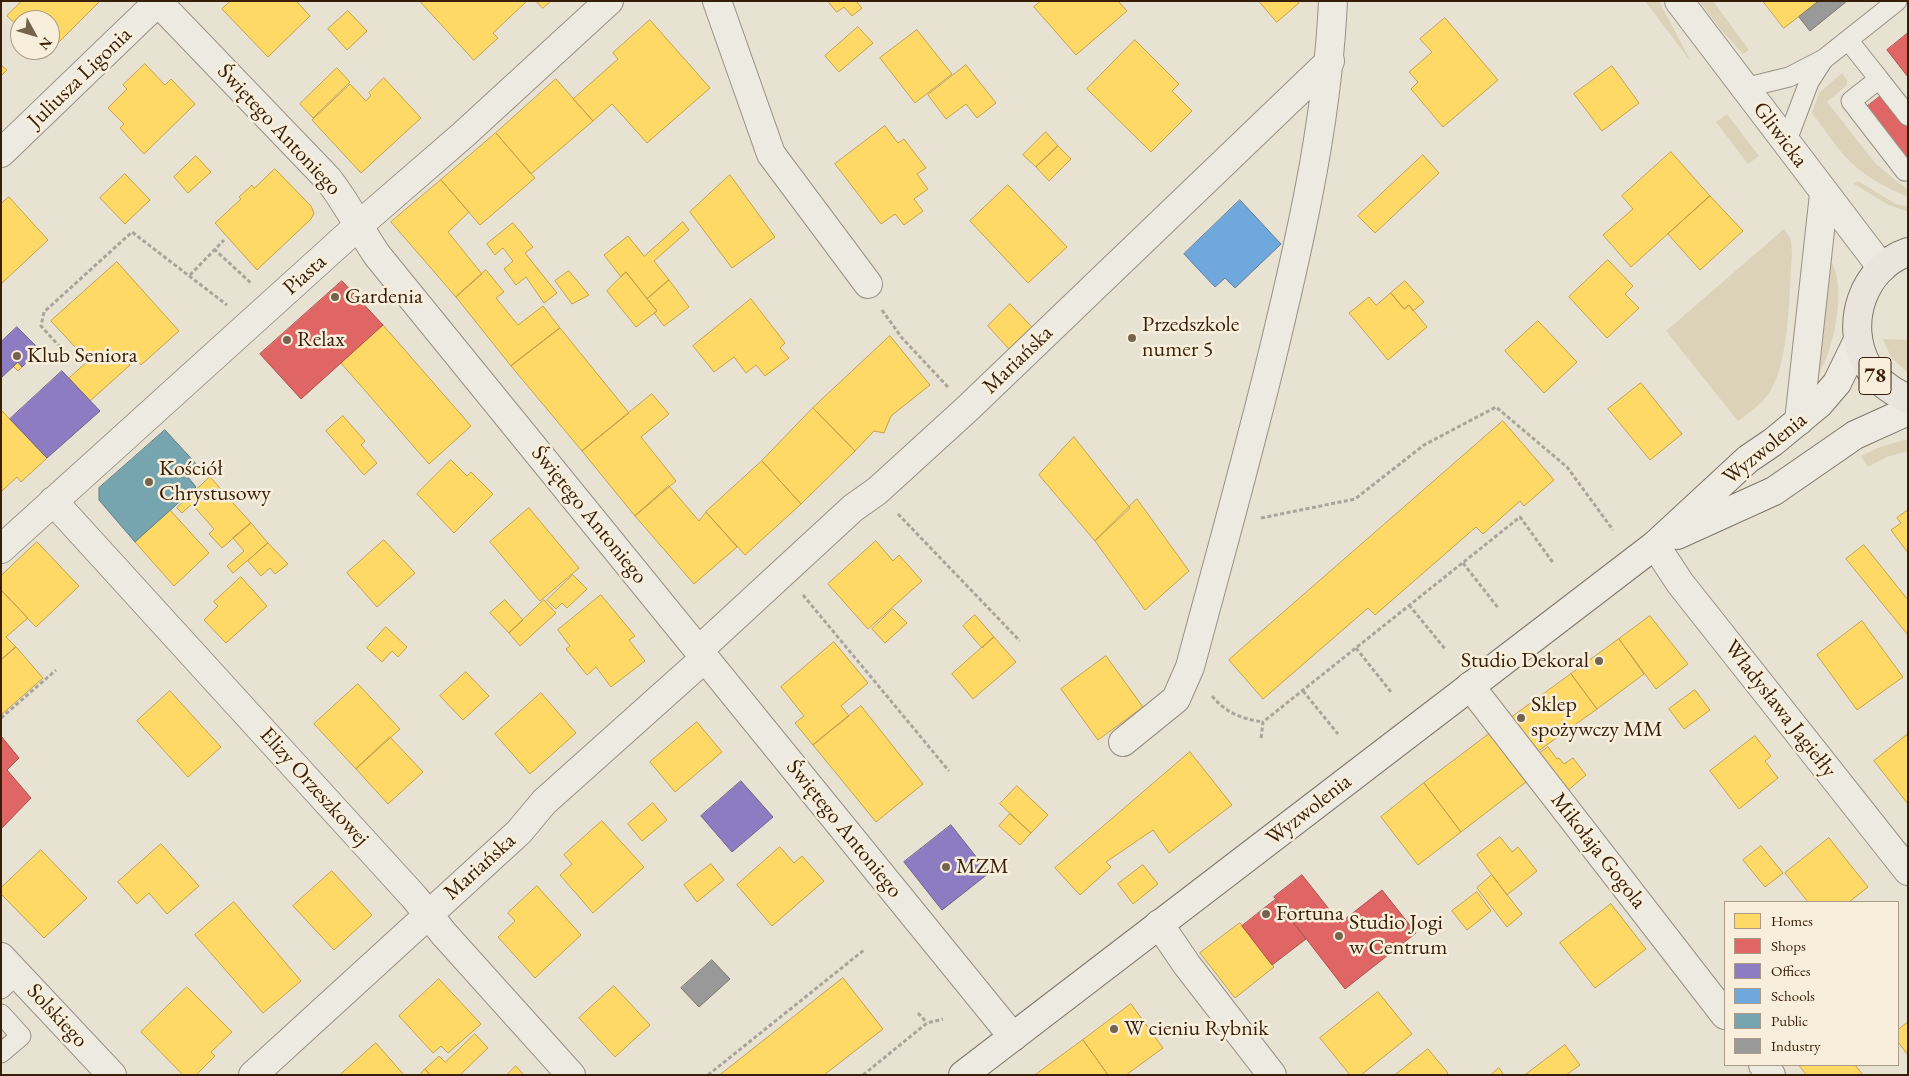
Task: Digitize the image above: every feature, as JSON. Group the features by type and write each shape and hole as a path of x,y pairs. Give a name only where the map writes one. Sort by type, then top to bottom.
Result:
{"main road":[{"name":"78","path":"1908,252 1882,268 1870,281 1862,297 1858,314 1858,340 1868,366 1879,380 1893,391 1908,399"}],"street":[{"name":"Piasta","path":"1,548 358,226 463,135 609,1"},
{"path":"717,1 771,154 868,284"},
{"path":"1123,742 1176,699 1190,667 1262,401 1297,252 1318,146 1330,62 1333,1"},
{"name":"Gliwicka","path":"1679,1 1882,268"},
{"name":"Świętego Antoniego","path":"158,2 328,179 346,203 377,255 1013,1037"},
{"name":"Juliusza Ligonia","path":"1,153 158,2"},
{"name":"Mariańska","path":"253,1075 519,832 544,802 702,654 784,572 853,508 876,491 968,409 1330,62"},
{"path":"1799,422 1824,194"},
{"name":"Wyzwolenia","path":"963,1075 1655,545 1748,459 1799,422 1819,404 1837,383 1858,340"},
{"name":"Wyzwolenia","path":"1655,545 1774,491 1855,435 1908,411"},
{"name":"Elizy Orzeszkowej","path":"53,502 428,914 571,1075"},
{"name":"Władysława Jagiełły","path":"1655,545 1680,583 1908,871"},
{"name":"Mikołaja Gogola","path":"1470,686 1724,1015"},
{"path":"1160,924 1187,965 1272,1075"},
{"name":"Solskiego","path":"7,974 112,1075"}],"lane":[{"path":"1744,88 1789,77 1824,59 1897,1"},
{"path":"1848,40 1908,116"},
{"path":"1786,143 1809,82 1824,59"},
{"path":"1879,80 1851,101 1905,171 1908,170"},
{"path":"1,1014 21,1036 1,1052"}],"path":[{"path":"69,357 41,326 44,312 132,232 228,305"},
{"path":"190,275 224,240"},
{"path":"214,249 252,283"},
{"path":"868,284 871,295 902,338 968,409"},
{"path":"1228,524 1354,499 1424,444 1496,407 1567,467 1613,530"},
{"path":"876,491 1020,641"},
{"path":"1261,738 1263,722 1520,517 1554,564"},
{"path":"1463,563 1499,609"},
{"path":"784,572 949,771"},
{"path":"1409,606 1446,650"},
{"path":"1356,648 1391,692"},
{"path":"1190,667 1217,702 1230,712 1243,719 1263,722"},
{"path":"1,718 56,670"},
{"path":"1303,691 1338,734"},
{"path":"708,1075 864,950"},
{"path":"918,1013 927,1024"},
{"path":"863,1075 927,1024 943,1019"}],"shaded area":[{"path":"1645,1 1659,1 1691,62"},
{"path":"1699,1 1713,1 1749,50 1743,54"},
{"path":"1842,73 1847,80 1847,85 1827,102 1876,164 1908,190 1908,197 1881,184 1857,168 1839,149 1812,113 1819,93"},
{"path":"1727,114 1759,156 1748,164 1716,122"},
{"path":"1858,181 1896,204 1908,207 1908,212 1887,204 1854,184"},
{"path":"1784,229 1791,240 1792,254 1789,307 1781,364 1776,380 1766,397 1738,421 1666,331"},
{"path":"1830,259 1838,286 1837,319 1829,352 1817,377"},
{"path":"1883,339 1908,340 1908,373 1891,357"},
{"path":"1908,439 1908,451 1887,457 1868,467 1861,456 1880,447"}],"building: Homes":[{"path":"22,1 99,2 60,41 60,10 13,10"},
{"path":"231,1 296,1 310,16 268,57 222,9"},
{"path":"420,1 527,1 493,33 498,38 474,60"},
{"path":"536,1 551,1 543,8"},
{"path":"828,1 856,1 862,8 852,16 844,7 837,12"},
{"path":"1041,1 1118,1 1127,11 1076,55 1034,7"},
{"path":"1259,1 1298,1 1299,3 1277,22"},
{"path":"1763,1 1819,1 1784,28"},
{"path":"348,11 367,31 347,50 328,29"},
{"path":"1445,18 1498,80 1443,127 1411,89 1418,82 1409,72 1432,52 1420,39"},
{"path":"650,20 710,88 647,143 612,104 593,121 573,99 618,59 613,53"},
{"path":"858,27 873,43 839,72 825,56"},
{"path":"917,30 952,74 915,103 880,58"},
{"path":"1135,40 1179,84 1172,91 1192,111 1151,152 1087,89"},
{"path":"145,64 165,85 171,79 195,104 144,154 120,128 124,124 108,108 127,89 123,85"},
{"path":"1,65 7,70 1,76"},
{"path":"966,65 996,103 977,118 966,104 946,119 928,95"},
{"path":"1612,66 1639,103 1602,131 1574,94"},
{"path":"337,68 350,82 313,118 300,104"},
{"path":"384,78 421,118 361,173 312,120 350,84 366,101 371,95 369,93"},
{"path":"556,79 593,121 531,174 496,133"},
{"path":"885,126 898,143 904,139 926,168 917,174 928,189 914,199 923,211 904,225 895,214 881,224 835,164"},
{"path":"1046,132 1058,146 1036,167 1023,155"},
{"path":"496,133 535,178 480,225 441,180"},
{"path":"1058,146 1071,159 1049,181 1036,167"},
{"path":"1671,152 1710,196 1631,267 1603,235 1633,209 1622,196"},
{"path":"1423,155 1439,173 1375,233 1358,216"},
{"path":"196,156 211,172 188,193 174,177"},
{"path":"275,169 311,206 314,213 311,219 257,270 215,223 241,199 239,197 252,185 254,188"},
{"path":"125,174 150,200 125,224 100,198"},
{"path":"730,175 775,237 732,268 690,212"},
{"path":"441,180 469,212 448,232 482,274 456,297 391,222"},
{"path":"1008,185 1067,247 1028,283 970,221"},
{"path":"1710,196 1743,231 1700,270 1668,234"},
{"path":"9,197 48,240 1,284 1,204"},
{"path":"683,222 689,230 654,261 669,280 647,299 626,272 621,277 604,255 628,236 644,256"},
{"path":"513,223 533,247 525,253 557,293 544,303 526,277 516,285 504,269 513,261 503,248 495,255 487,244"},
{"path":"1608,260 1633,286 1625,294 1639,308 1607,338 1569,297"},
{"path":"117,262 179,331 141,365 129,351 125,354 122,357 130,365 90,401 69,378 88,361 51,321"},
{"path":"486,270 504,292 496,298 518,325 543,306 560,328 511,366 456,297"},
{"path":"569,271 589,295 572,304 555,281"},
{"path":"626,272 657,311 636,327 607,291"},
{"path":"669,280 689,307 664,326 654,313 657,311 647,299"},
{"path":"1405,281 1424,302 1413,311 1409,305 1404,309 1391,293"},
{"path":"1391,293 1404,309 1409,305 1427,327 1388,360 1349,313 1369,297 1376,305"},
{"path":"751,299 785,343 780,348 789,358 765,376 756,365 746,373 734,357 714,372 693,346"},
{"path":"1010,304 1032,327 1009,349 988,326"},
{"path":"1538,321 1577,362 1544,393 1505,351"},
{"path":"383,325 471,426 429,464 341,363"},
{"path":"560,328 629,413 582,451 511,366"},
{"path":"890,336 930,385 891,416 884,433 874,431 855,451 813,408"},
{"path":"18,362 22,367 18,371 13,366"},
{"path":"1641,383 1682,434 1650,460 1608,409"},
{"path":"652,394 669,414 641,437 676,481 635,516 582,451"},
{"path":"813,408 855,451 801,504 762,461"},
{"path":"1,410 47,458 21,482 17,477 2,491"},
{"path":"343,416 365,441 361,445 377,463 364,475 326,431"},
{"path":"1503,421 1554,480 1524,506 1520,501 1483,534 1476,527 1375,615 1368,608 1263,699 1229,660"},
{"path":"1074,437 1130,508 1095,541 1039,475"},
{"path":"451,460 467,476 471,472 493,494 454,533 417,494"},
{"path":"762,461 801,504 745,555 706,512"},
{"path":"210,477 251,523 222,548 209,534 214,529 192,504 182,513 177,508"},
{"path":"669,486 699,521 706,512 737,547 694,584 635,516"},
{"path":"1137,499 1189,571 1145,610 1095,541"},
{"path":"529,508 579,568 540,601 490,542"},
{"path":"170,510 209,553 174,586 135,542"},
{"path":"1908,510 1908,553 1891,530 1901,523 1897,518"},
{"path":"251,523 268,543 233,573 227,566 244,551 233,538"},
{"path":"384,540 415,573 377,607 347,573"},
{"path":"876,541 893,561 899,555 922,581 868,629 828,584"},
{"path":"37,542 79,586 36,627 1,590 1,576"},
{"path":"268,543 288,564 275,574 270,568 261,576 248,561"},
{"path":"1864,545 1908,600 1908,635 1846,559"},
{"path":"573,575 587,589 567,608 562,603 556,609 547,600"},
{"path":"241,577 267,606 226,643 204,620 218,606 214,602"},
{"path":"1,590 28,618 6,637 16,647 1,660"},
{"path":"601,595 635,636 629,640 645,661 611,687 596,667 587,675 566,649 570,646 558,630"},
{"path":"505,600 523,620 509,633 490,613"},
{"path":"544,600 556,613 520,646 509,633"},
{"path":"893,609 907,623 885,643 872,629"},
{"path":"975,615 994,637 982,648 963,626"},
{"path":"1650,616 1688,664 1656,689 1619,639"},
{"path":"1862,621 1903,677 1857,710 1817,655"},
{"path":"386,627 407,647 398,657 392,651 382,662 367,648"},
{"path":"994,637 1016,662 973,699 952,674"},
{"path":"1619,639 1644,674 1597,709 1571,674"},
{"path":"834,642 868,683 841,706 849,716 813,745 795,723 804,716 781,687"},
{"path":"16,647 43,678 1,715 1,660"},
{"path":"1106,656 1143,707 1098,740 1061,689"},
{"path":"466,672 489,696 463,720 440,696"},
{"path":"1571,674 1597,709 1534,754 1508,720"},
{"path":"358,684 400,729 356,769 314,724"},
{"path":"1695,690 1710,710 1684,729 1669,709"},
{"path":"170,691 221,747 188,777 137,721"},
{"path":"541,693 576,733 530,774 495,734"},
{"path":"861,706 923,784 876,822 813,745"},
{"path":"697,722 722,752 675,792 650,762"},
{"path":"1493,731 1530,779 1461,832 1424,783"},
{"path":"1908,734 1908,804 1874,761"},
{"path":"1755,736 1771,756 1765,761 1778,778 1739,809 1710,771"},
{"path":"390,737 423,772 388,804 356,769"},
{"path":"1548,747 1557,759 1559,758 1564,764 1573,758 1586,775 1566,792 1536,756"},
{"path":"1190,752 1232,805 1169,853 1153,830 1106,862 1111,867 1080,895 1055,868"},
{"path":"1424,783 1461,832 1418,865 1381,817"},
{"path":"1017,786 1048,815 1031,833 1000,804"},
{"path":"653,803 667,820 642,841 628,824"},
{"path":"1010,814 1031,833 1020,845 999,826"},
{"path":"602,821 644,867 593,913 560,875 572,864 564,855"},
{"path":"1500,837 1512,852 1518,847 1537,871 1507,895 1477,855"},
{"path":"1829,838 1868,887 1850,901 1807,901 1785,873"},
{"path":"161,844 199,886 167,914 149,893 137,904 118,882"},
{"path":"1761,846 1783,873 1765,887 1743,860"},
{"path":"780,847 794,863 802,856 824,881 772,926 737,885"},
{"path":"41,850 87,898 44,938 1,894 1,888"},
{"path":"711,864 724,880 697,902 684,885"},
{"path":"1143,865 1158,884 1133,904 1118,884"},
{"path":"332,871 372,915 334,950 293,906"},
{"path":"1492,875 1522,914 1507,927 1477,888"},
{"path":"537,886 581,935 535,978 498,937 515,921 508,913"},
{"path":"1477,892 1491,911 1467,930 1452,911"},
{"path":"234,902 301,981 263,1013 195,935"},
{"path":"1611,904 1646,949 1595,988 1560,943"},
{"path":"1240,923 1274,967 1235,998 1200,953"},
{"path":"843,978 883,1029 824,1075 720,1075"},
{"path":"439,979 481,1024 448,1053 441,1046 433,1053 399,1016"},
{"path":"614,986 650,1025 615,1057 579,1018"},
{"path":"187,987 232,1032 211,1052 215,1056 196,1075 183,1075 141,1032"},
{"path":"1378,992 1412,1034 1361,1075 1350,1075 1320,1038"},
{"path":"1131,1004 1163,1048 1126,1075 1108,1075 1083,1040"},
{"path":"1908,1022 1908,1055 1899,1043 1899,1029"},
{"path":"475,1034 488,1048 460,1075 430,1075 425,1069 439,1056 445,1062"},
{"path":"1083,1040 1108,1075 1035,1075"},
{"path":"376,1043 404,1075 340,1075"},
{"path":"1565,1045 1580,1065 1566,1075 1525,1075"},
{"path":"1428,1049 1448,1073 1446,1075 1395,1075"},
{"path":"516,1066 524,1075 507,1075"},
{"path":"1800,1066 1856,1066 1863,1075 1807,1075"},
{"path":"1499,1068 1504,1075 1491,1075"},
{"path":"425,1069 430,1075 420,1075"}],"building: Shops":[{"path":"1908,33 1908,77 1887,50"},
{"path":"1887,91 1908,117 1908,159 1860,112"},
{"path":"342,281 383,325 301,399 260,354"},
{"path":"1,736 19,758 7,770 31,798 1,829"},
{"path":"1302,875 1340,923 1382,890 1416,933 1345,989 1274,897"},
{"path":"1275,900 1306,939 1272,965 1242,926"}],"building: Offices":[{"name":"Klub Seniora","path":"17,327 40,350 22,367 18,362 1,378 1,342"},
{"path":"62,371 100,411 47,458 10,419"},
{"path":"741,781 773,817 732,852 701,816"},
{"name":"MZM","path":"951,825 989,873 942,910 904,862"}],"building: Schools":[{"path":"1240,200 1281,244 1235,288 1225,278 1215,287 1184,254"}],"building: Public":[{"name":"Kościół Chrystusowy","path":"165,430 199,467 188,477 196,487 135,542 99,500 99,488"}],"building: Industry":[{"path":"1819,1 1847,1 1810,31 1799,17"},
{"path":"712,960 730,979 699,1007 681,988"}],"place":[{"name":"Gardenia","path":"335,297"},
{"name":"Przedszkole numer 5","path":"1132,338"},
{"name":"Relax","path":"287,340"},
{"name":"Klub Seniora","path":"17,356"},
{"name":"Kościół Chrystusowy","path":"149,482"},
{"name":"Studio Dekoral","path":"1599,661"},
{"name":"Sklep spożywczy MM","path":"1521,718"},
{"name":"MZM","path":"946,867"},
{"name":"Fortuna","path":"1266,914"},
{"name":"Studio Jogi w Centrum","path":"1339,936"},
{"name":"W cieniu Rybnik","path":"1114,1029"}]}
